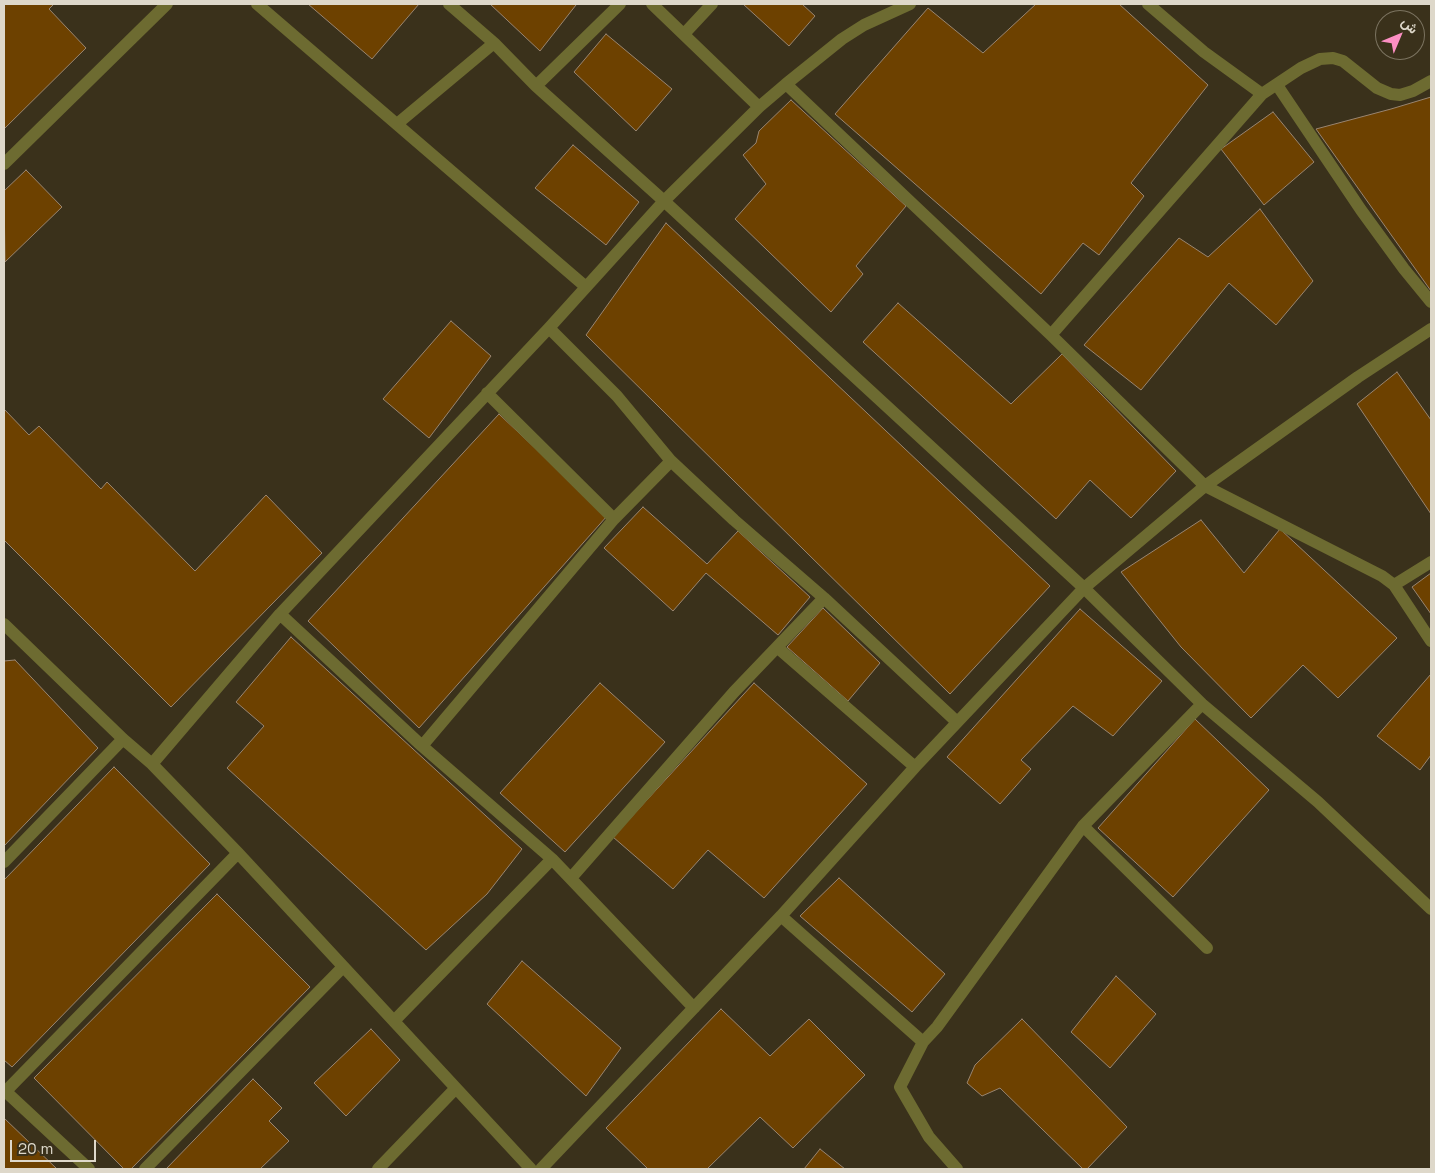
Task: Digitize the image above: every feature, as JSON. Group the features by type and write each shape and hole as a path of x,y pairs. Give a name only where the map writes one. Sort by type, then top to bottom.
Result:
{"street":[{"path":"4,164 167,4"},
{"path":"257,4 586,287"},
{"path":"449,4 494,43 536,86 664,201 1084,588 1202,704 1318,802 1431,909"},
{"path":"536,86 620,4"},
{"path":"652,4 759,107"},
{"path":"684,34 712,4"},
{"path":"152,764 280,614 549,328 664,201 759,107 786,84 857,30 910,4"},
{"path":"1148,4 1204,52 1262,94"},
{"path":"397,124 494,43"},
{"path":"1051,335 1262,94 1301,68 1320,59 1333,58 1344,61 1377,88 1391,94 1400,95 1431,81"},
{"path":"786,84 1051,335 1205,486 1375,572 1394,585 1431,641"},
{"path":"1277,85 1361,210 1404,269 1431,302"},
{"path":"549,328 617,396 671,461 734,520 824,598 957,722"},
{"path":"541,1169 781,916 915,766 1084,588 1205,486 1358,377 1431,329"},
{"path":"487,393 614,519"},
{"path":"422,746 614,519 671,461"},
{"path":"1394,585 1431,562"},
{"path":"571,878 734,692 824,598"},
{"path":"280,614 422,746 552,859 694,1008"},
{"path":"4,625 152,764 238,852 531,1169"},
{"path":"778,648 915,766"},
{"path":"957,1169 929,1137 900,1087 923,1042 937,1027 1083,826 1202,704"},
{"path":"4,862 123,738"},
{"path":"1083,826 1207,948"},
{"path":"89,1169 4,1091 238,852"},
{"path":"394,1021 552,859"},
{"path":"781,916 923,1042"},
{"path":"145,1169 343,967"},
{"path":"378,1169 456,1088"}],"building":[{"path":"4,4 54,4 49,9 86,48 4,129"},
{"path":"308,4 419,4 372,59"},
{"path":"490,4 574,4 576,5 540,51"},
{"path":"743,4 802,4 815,16 789,46"},
{"path":"1036,4 1119,4 1208,85 1131,183 1144,196 1099,255 1083,243 1041,294 835,114 928,8 983,53"},
{"path":"606,34 672,89 636,131 574,72"},
{"path":"1431,97 1431,291 1316,129"},
{"path":"791,100 906,206 856,266 863,274 831,312 735,219 766,184 743,155 756,143 759,131"},
{"path":"1273,112 1314,162 1264,205 1221,149"},
{"path":"573,145 639,202 606,245 535,188"},
{"path":"26,170 62,207 5,262 4,191"},
{"path":"1260,209 1313,281 1276,325 1229,283 1141,390 1084,345 1179,238 1208,257"},
{"path":"666,223 1050,586 950,694 586,335"},
{"path":"898,303 1011,404 1062,354 1176,471 1131,518 1090,480 1056,519 863,342"},
{"path":"451,321 491,356 429,438 383,399"},
{"path":"1397,372 1431,420 1431,514 1357,404"},
{"path":"4,409 29,435 39,426 101,489 107,482 195,571 266,495 322,553 171,707 4,540"},
{"path":"499,414 607,516 419,728 308,621"},
{"path":"643,507 707,564 738,531 810,597 778,635 706,573 673,611 604,548"},
{"path":"1201,520 1244,573 1280,529 1397,638 1338,698 1303,665 1251,718 1181,647 1121,572"},
{"path":"1431,573 1431,614 1412,587"},
{"path":"823,608 880,663 848,701 787,647"},
{"path":"1080,609 1162,681 1113,736 1073,706 1021,760 1031,769 1000,804 947,757"},
{"path":"291,637 522,849 487,894 426,950 227,768 264,726 236,702"},
{"path":"15,660 98,748 4,846 4,661"},
{"path":"1431,674 1431,755 1420,770 1377,736"},
{"path":"600,683 665,742 565,852 500,793"},
{"path":"754,683 867,784 764,898 708,850 673,889 613,837"},
{"path":"1195,719 1269,790 1173,897 1098,828"},
{"path":"114,767 210,864 12,1067 4,1060 4,880"},
{"path":"839,878 945,974 912,1012 800,916"},
{"path":"217,894 310,987 131,1169 124,1169 34,1078"},
{"path":"522,961 621,1048 586,1096 487,1004"},
{"path":"1116,976 1156,1014 1110,1068 1071,1032"},
{"path":"721,1009 770,1056 809,1019 865,1075 793,1148 760,1117 707,1169 648,1169 606,1128"},
{"path":"1022,1019 1127,1127 1087,1169 1083,1169 1000,1088 982,1096 967,1083 975,1065"},
{"path":"371,1029 400,1060 346,1116 314,1083"},
{"path":"253,1079 282,1108 269,1121 289,1141 260,1169 166,1169"},
{"path":"4,1118 57,1169 4,1169"},
{"path":"820,1149 845,1169 804,1169"}]}
